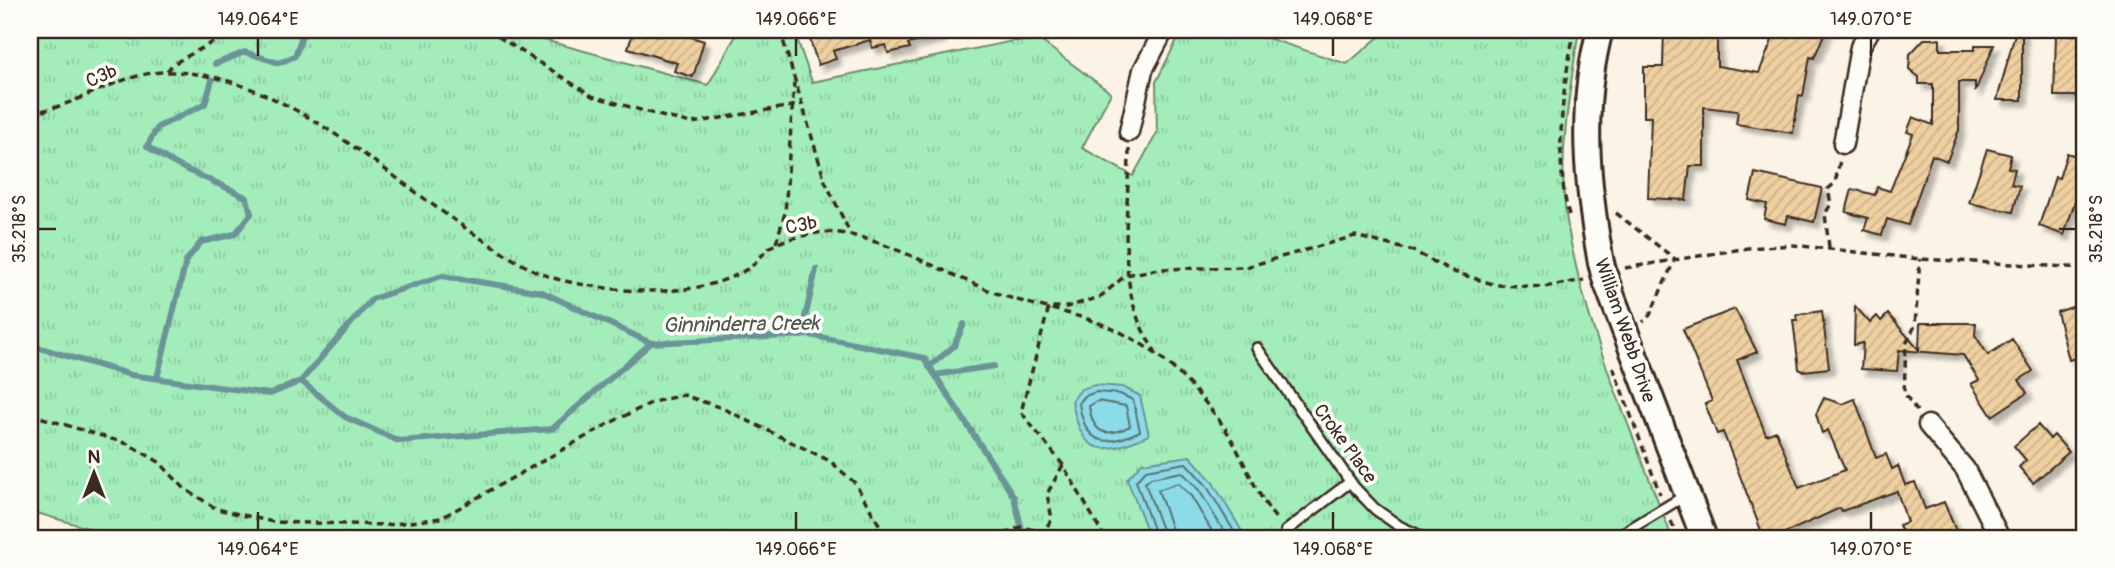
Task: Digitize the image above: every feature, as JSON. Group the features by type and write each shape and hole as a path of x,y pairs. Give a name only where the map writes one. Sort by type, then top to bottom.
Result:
{"main road":[{"name":"William Webb Drive","path":"1600,30 1588,100 1586,144 1589,198 1602,273 1704,538"}],"street":[{"path":"1129,132 1143,70 1164,30"},
{"path":"1843,144 1860,47 1870,30"},
{"path":"1928,425 1965,469 2000,538"}],"lane":[{"name":"Croke Place","path":"1257,348 1350,482 1375,509 1399,526 1425,538"},
{"path":"1286,531 1350,482"},
{"path":"1615,538 1687,495"}],"path":[{"path":"167,71 173,64 234,30"},
{"path":"488,30 592,96 665,117 692,122 803,104"},
{"path":"780,30 825,181 850,233"},
{"name":"C3b","path":"30,113 81,99 128,79 167,71 225,79 281,101 452,220 529,269 563,281 632,290 696,286 728,278 751,267 776,243 814,234 850,233 876,241 1013,299 1049,307 1123,333 1159,357 1183,377 1224,428 1264,503 1286,531"},
{"path":"776,243 785,213 795,78"},
{"path":"1129,132 1126,275 1147,340 1159,357"},
{"path":"1829,247 1825,214 1830,204 1828,189 1835,183 1843,144"},
{"path":"1609,213 1616,213 1675,259"},
{"path":"1105,538 1063,465 1021,412 1049,307 1068,307 1100,297 1126,275 1159,269 1246,267 1355,236 1413,251 1454,272 1496,285 1544,287 1675,259 1748,248 1793,245 1920,259 2085,268"},
{"path":"1639,325 1650,315 1675,259"},
{"path":"1920,259 1915,326 1906,344 1904,393 1928,425"},
{"path":"1612,358 1614,372 1678,538"},
{"path":"30,414 128,444 159,462 185,489 217,509 273,522 387,525 441,518 610,423 653,402 683,395 713,404 830,461 855,483 887,538"},
{"path":"993,538 1021,527 1043,532 1052,519 1047,494 1063,465"}],"green space":[{"path":"30,30 508,30 708,85 739,30 794,30 812,82 1013,41 1041,41 1111,93 1082,148 1133,176 1157,133 1156,82 1182,30 1243,30 1347,64 1387,30 1579,30 1564,146 1566,215 1584,297 1597,338 1672,538 122,538 30,511"}],"water":[{"path":"1095,385 1123,387 1140,396 1149,435 1106,448 1096,447 1088,442 1076,419 1072,401 1081,389"},
{"path":"1190,456 1212,481 1246,538 1150,538 1127,479 1142,463"}],"building":[{"path":"634,30 662,36 664,30 668,30 704,41 693,77 674,71 677,63 628,48"},
{"path":"807,30 940,30 941,36 908,44 910,48 888,53 886,45 872,48 870,40 833,51 836,59 818,65"},
{"path":"1664,30 1717,30 1717,66 1759,73 1776,30 1826,30 1814,58 1810,57 1803,96 1799,95 1793,133 1736,124 1738,111 1704,107 1704,166 1690,166 1686,200 1648,198 1651,117 1644,117 1644,67 1663,67"},
{"path":"2016,30 2022,30 2022,100 1997,100"},
{"path":"2056,35 2084,35 2084,96 2054,96"},
{"path":"1924,39 1940,39 1940,50 1975,50 1975,45 1994,45 1975,92 1975,82 1959,82 1959,130 1947,161 1932,155 1908,225 1887,219 1882,235 1864,230 1868,218 1846,212 1852,189 1875,195 1877,187 1890,191 1913,134 1907,132 1913,117 1933,125 1933,84 1919,84 1919,77 1909,69 1910,54"},
{"path":"1987,149 2011,155 2008,168 2015,169 2011,184 2020,186 2013,212 1969,203"},
{"path":"2067,153 2085,159 2085,171 2064,235 2039,226 2055,177 2059,178"},
{"path":"1755,173 1822,188 1814,222 1788,216 1786,224 1764,219 1767,204 1749,200"},
{"path":"2081,304 2085,318 2085,355 2069,360 2057,312"},
{"path":"1855,306 1870,323 1877,316 1881,321 1888,314 1919,350 1920,323 1976,323 1975,335 1988,355 2012,339 2033,371 2019,380 2027,393 1992,416 1971,384 1979,380 1963,355 1899,350 1897,371 1861,369 1863,343 1854,345"},
{"path":"1735,309 1757,352 1737,360 1766,435 1776,431 1799,488 1845,470 1828,430 1822,433 1816,414 1824,398 1842,404 1855,399 1876,458 1886,454 1892,469 1898,466 1905,485 1915,482 1925,509 1944,502 1959,538 1905,538 1899,525 1907,522 1897,491 1842,511 1840,508 1774,538 1764,538 1723,432 1717,434 1705,404 1712,401 1683,329"},
{"path":"1822,311 1829,368 1803,371 1799,369 1793,320 1797,320 1796,315"},
{"path":"2038,425 2050,439 2054,435 2069,452 2033,483 2019,467 2026,460 2014,446"}],"waterway":[{"path":"215,64 245,52 279,63 295,56 304,30"},
{"path":"157,378 186,261 201,242 235,234 251,214 247,198 183,168 147,146 158,127 205,104 212,80"},
{"path":"801,336 816,269"},
{"path":"301,381 372,299 442,276 542,292 651,343"},
{"path":"929,367 954,346 964,324"},
{"name":"Ginninderra Creek","path":"30,345 131,375 270,394 301,381 345,417 399,441 552,429 651,343 810,335 924,358 1014,497 1024,538"},
{"path":"935,375 994,366"}]}
